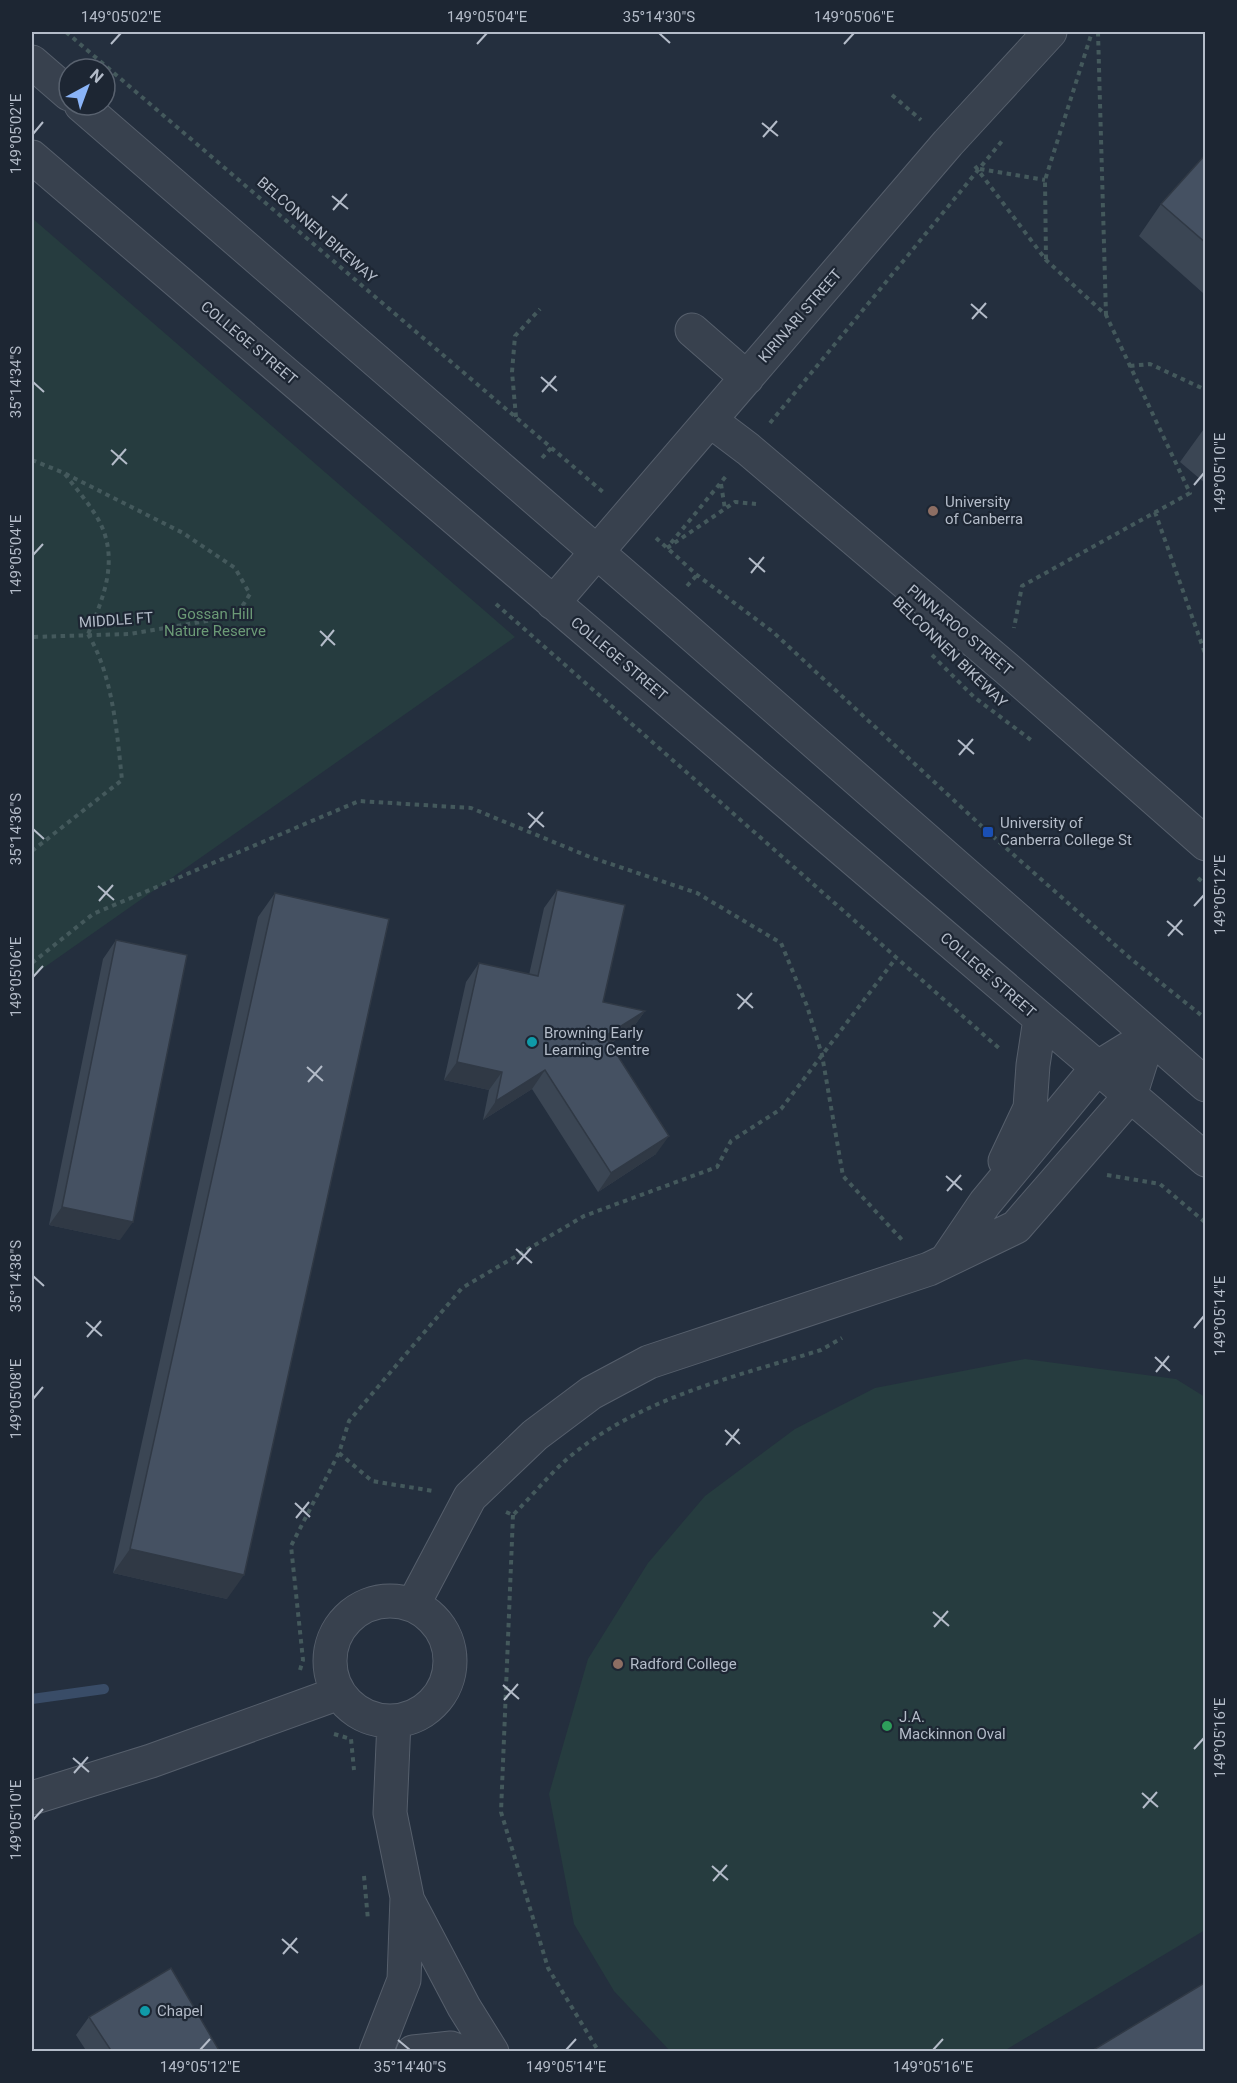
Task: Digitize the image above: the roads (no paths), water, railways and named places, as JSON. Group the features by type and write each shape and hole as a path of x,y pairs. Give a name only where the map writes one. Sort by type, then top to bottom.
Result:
{"street":[{"name":"KIRINARI STREET","path":"553,603 948,142 1050,32"},
{"path":"32,62 57,84"},
{"path":"95,117 1206,1085"},
{"name":"COLLEGE STREET","path":"32,157 1206,1160"},
{"path":"692,330 747,378"},
{"name":"PINNAROO STREET","path":"711,421 748,449 997,661 1198,858"},
{"path":"985,1203 1030,1108 1033,1065 1040,1020"},
{"path":"937,1265 985,1203 1097,1068 1149,1036"},
{"path":"413,1605 470,1497 535,1435 591,1393 650,1362 937,1265 1016,1227 1130,1096 1149,1036"},
{"path":"393,1601 413,1605 430,1616 442,1632 449,1651 449,1671 443,1690 430,1706 413,1717 394,1721 378,1720 363,1715 350,1706 339,1693 332,1677 330,1660 333,1642 340,1627 354,1612 373,1603 393,1601"},
{"path":"32,1798 151,1761 339,1693"},
{"path":"376,2052 404,1980 406,1898 390,1813 394,1721"},
{"path":"406,1898 464,2007 492,2052"},
{"path":"412,2052 451,2048 461,2052"}],"waterway":[{"path":"32,1699 104,1689"}],"place":[{"name":"University of Canberra","path":"933,511"},
{"name":"University of Canberra College St","path":"988,832"},
{"name":"Browning Early Learning Centre","path":"532,1042"},
{"name":"Radford College","path":"618,1664"},
{"name":"J.A. Mackinnon Oval","path":"887,1726"},
{"name":"Chapel","path":"145,2011"}],"park label":[{"name":"Gossan Hill Nature Reserve","path":"215,622"}]}
